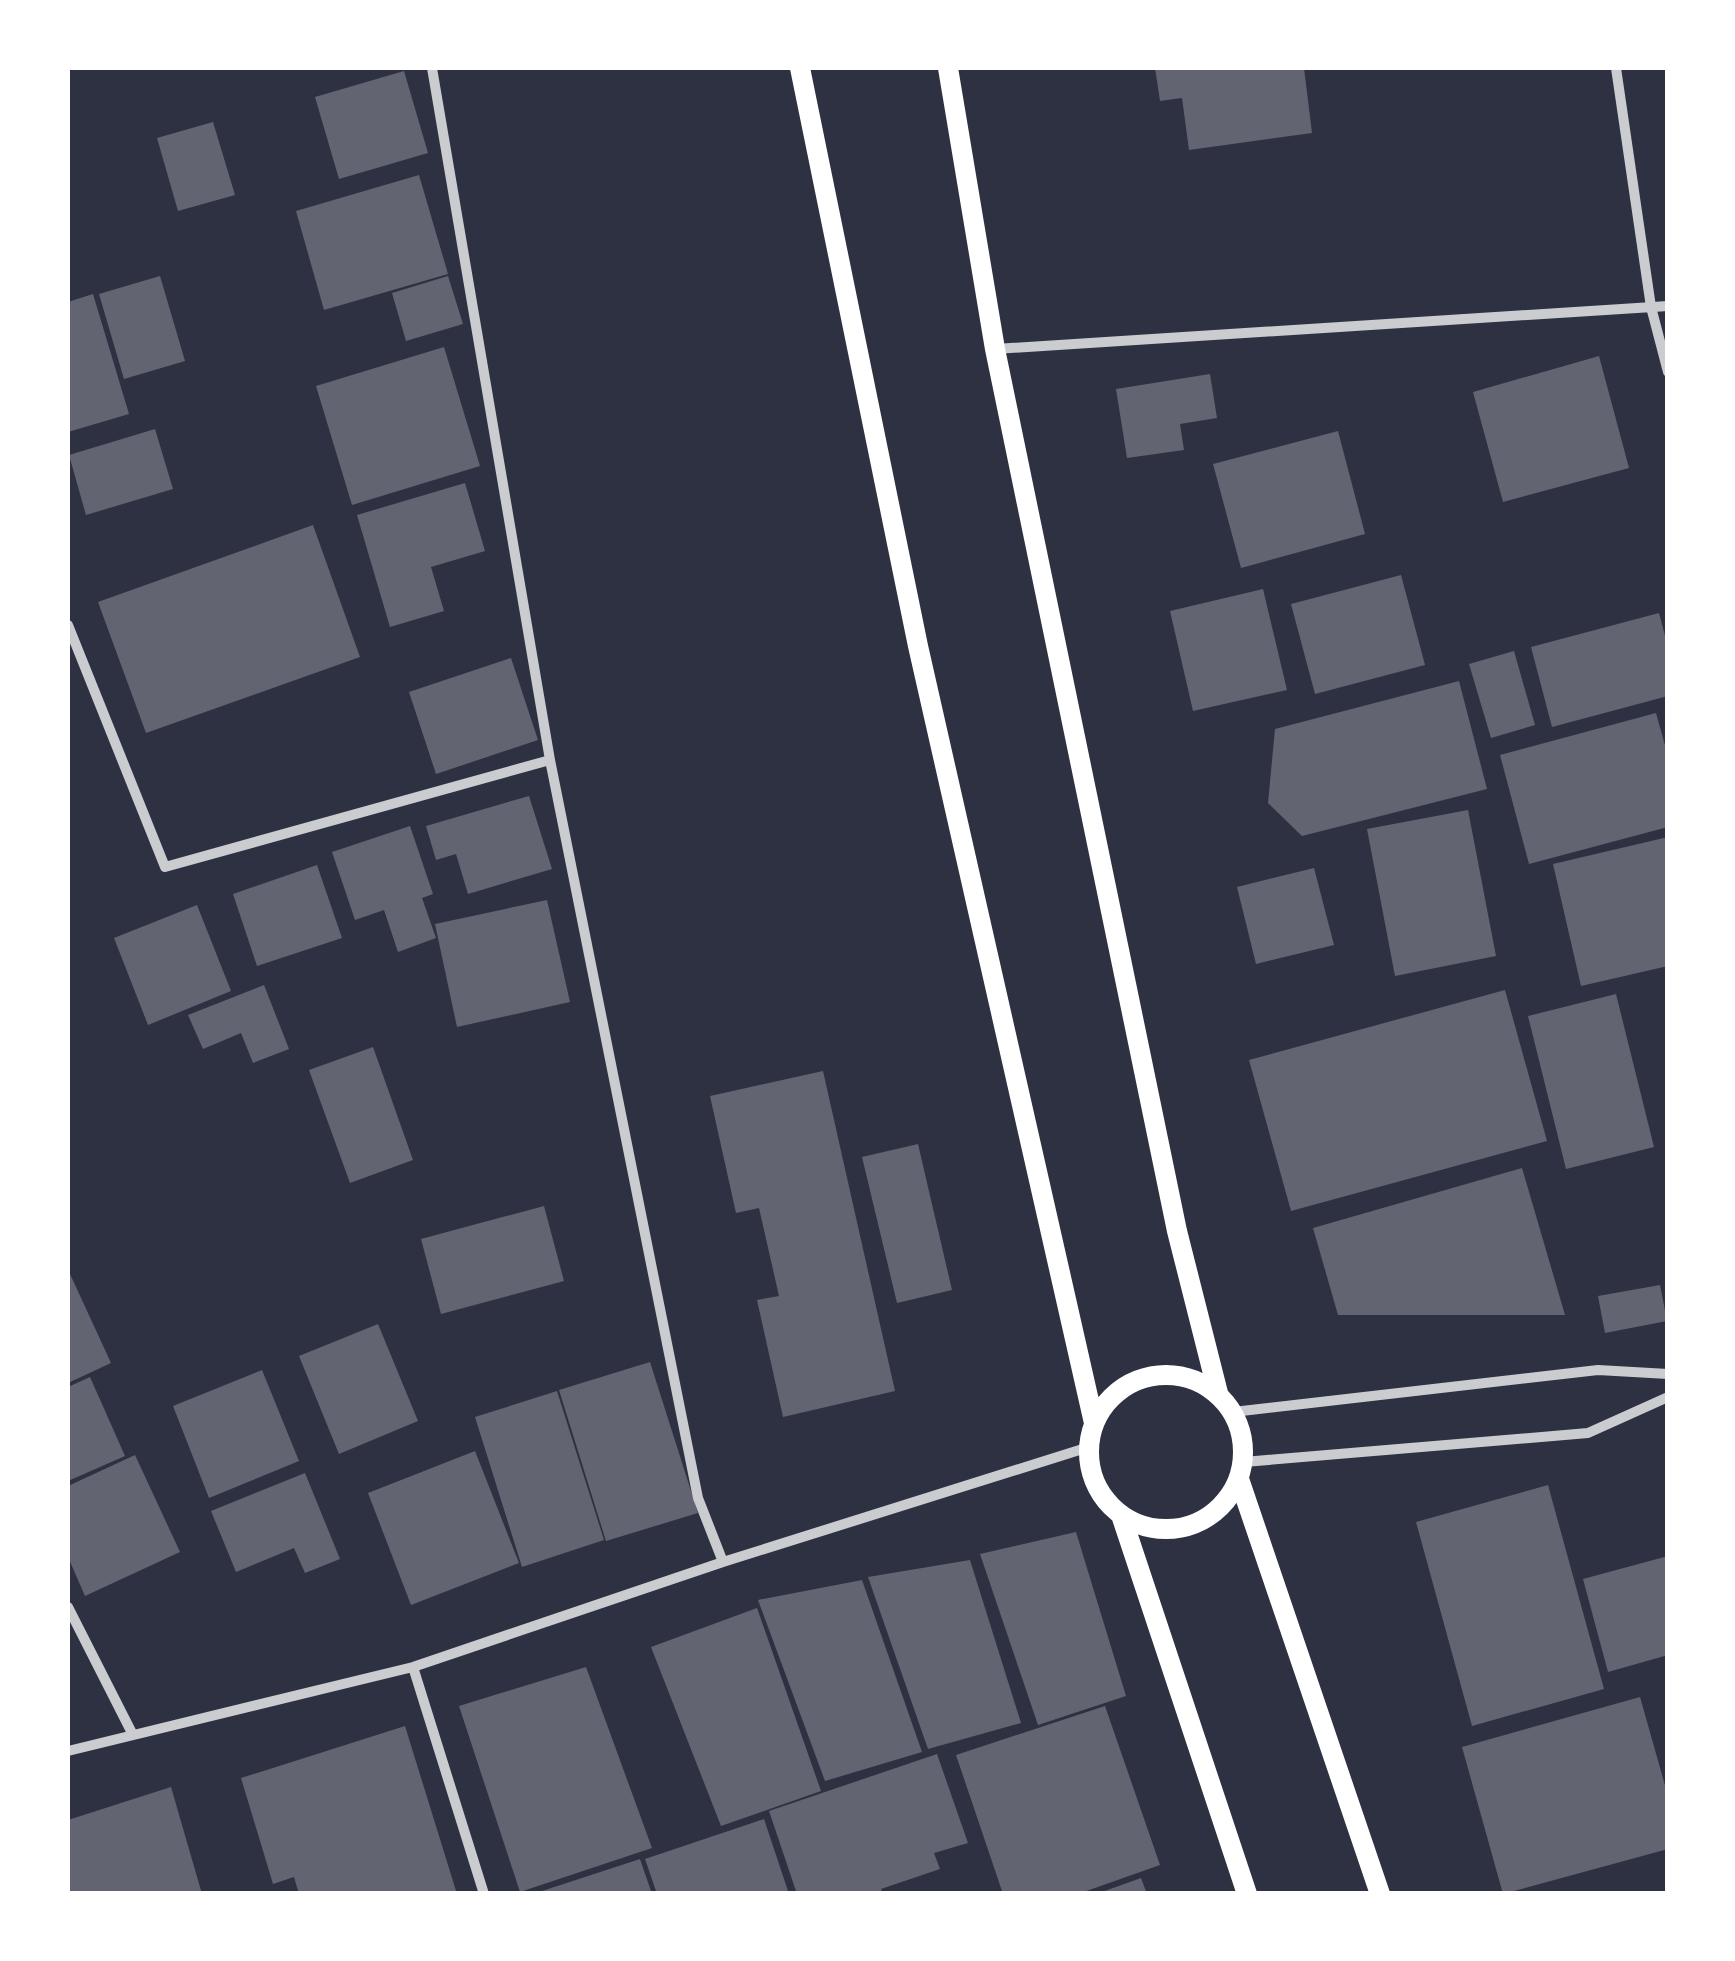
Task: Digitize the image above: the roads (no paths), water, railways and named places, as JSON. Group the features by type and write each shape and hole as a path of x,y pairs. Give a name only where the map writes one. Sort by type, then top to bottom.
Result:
{"main road":[{"path":"800,68 918,646 1094,1423"},
{"path":"948,68 995,349 1177,1231 1218,1393"},
{"path":"1241,1470 1219,1510 1198,1524 1171,1531 1144,1527 1121,1515 1102,1496 1091,1471 1088,1447 1094,1423 1107,1402 1125,1386 1148,1376 1196,1380 1218,1393 1234,1412 1242,1435 1241,1470 1380,1894"},
{"path":"1121,1515 1247,1894"}],"street":[{"path":"432,68 550,760 698,1498 723,1562"},
{"path":"1616,68 1651,308 1668,372"},
{"path":"995,349 1668,306"},
{"path":"68,625 166,867 550,760"},
{"path":"1234,1412 1598,1370 1668,1374"},
{"path":"1241,1470 1588,1433 1668,1397"},
{"path":"68,1752 413,1667 723,1562 1088,1447"},
{"path":"68,1608 133,1735"},
{"path":"413,1667 484,1894"}]}
